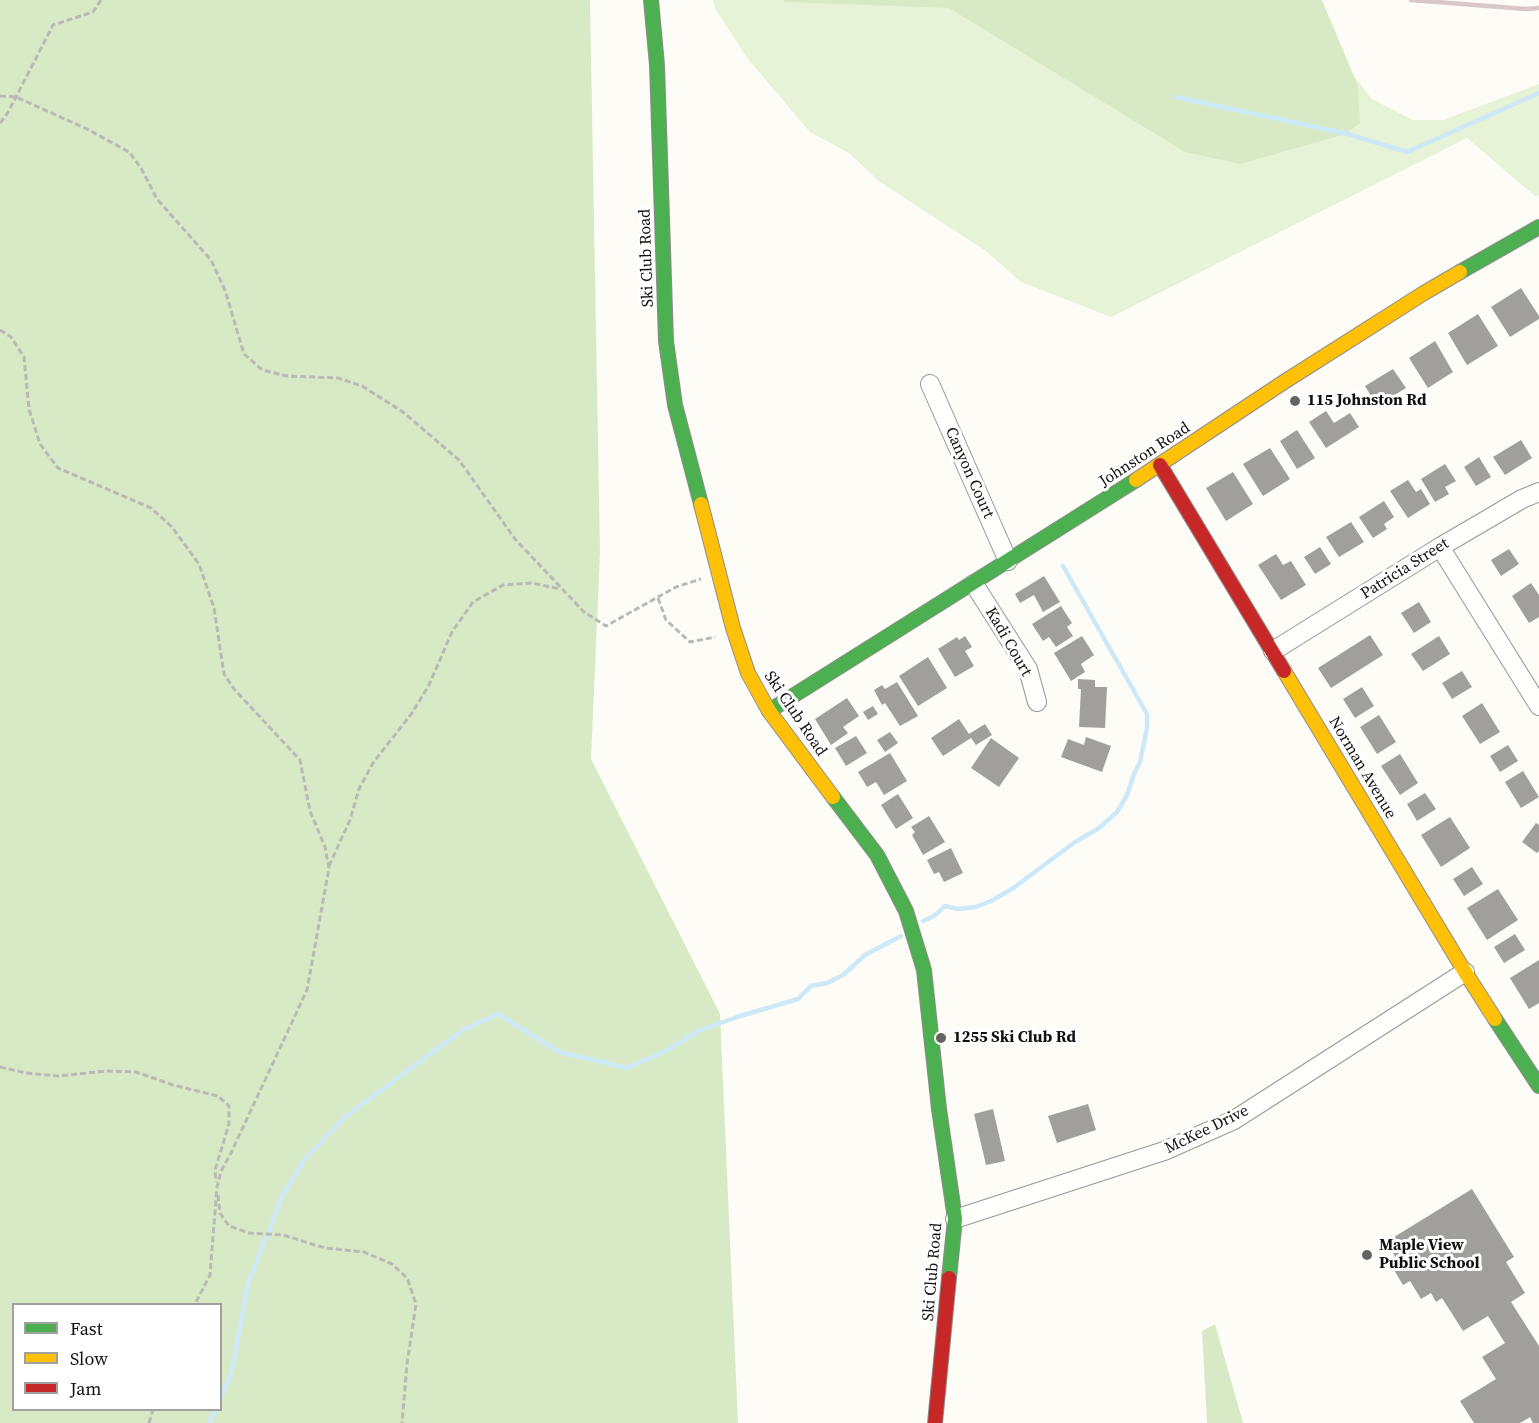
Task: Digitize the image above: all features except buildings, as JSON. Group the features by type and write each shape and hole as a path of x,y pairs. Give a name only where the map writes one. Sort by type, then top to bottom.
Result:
{"street":[{"name":"Ski Club Road","path":"651,0 657,65 666,341 675,405 733,628 748,673 770,711 877,855 906,911 924,970 939,1109 955,1219 935,1423"},
{"name":"Johnston Road","path":"770,711 1160,465 1404,305 1539,227"},
{"name":"Canyon Court","path":"930,384 1008,561"},
{"name":"Norman Avenue","path":"1160,465 1466,972 1539,1086"},
{"name":"Patricia Street","path":"1273,651 1440,547 1522,499 1539,492"},
{"path":"1440,547 1539,706"},
{"name":"Kadi Court","path":"974,584 1028,669 1037,702"},
{"name":"McKee Drive","path":"955,1219 1164,1151 1234,1120 1466,972"}],"path":[{"path":"0,123 7,114 53,25 93,12 101,0"},
{"path":"0,96 16,97 87,129 129,153 141,168 157,199 211,260 225,290 244,354 262,370 287,376 338,378 362,386 404,412 459,460 515,539 584,612 606,626 676,587 719,573"},
{"path":"0,330 11,337 24,357 29,409 40,444 58,468 151,508 172,527 198,564 214,608 224,674 234,689 300,760 310,811 325,847 328,868"},
{"path":"196,1303 210,1275 216,1187 220,1171 231,1153 307,990 328,868 350,820 363,780 429,686 452,632 473,602 503,585 532,583 562,590"},
{"path":"658,598 666,620 690,642 713,639 733,628"},
{"path":"0,1067 26,1073 58,1076 107,1071 136,1072 173,1086 218,1096 230,1106 230,1124 215,1170 220,1213 229,1226 249,1233 283,1234 325,1248 364,1252 392,1264 407,1278 416,1304 407,1364 402,1423"}],"green space":[{"path":"0,0 590,0 600,553 591,759 720,1014 738,1423 0,1423"},
{"path":"713,0 1306,0 1346,66 1372,99 1413,120 1443,120 1539,84 1539,195 1536,197 1467,138 1111,317 1021,282 986,251 880,182 849,153 810,132 747,58 716,10"},
{"path":"783,0 1322,0 1358,86 1360,123 1346,134 1240,164 1185,152 949,8 785,2"},
{"path":"1215,1324 1243,1423 1207,1423 1202,1331"}],"waterway":[{"path":"1175,97 1348,134 1407,152 1539,93"},
{"path":"923,921 934,916 945,906 958,909 976,907 1012,889 1075,842 1099,828 1117,812 1127,795 1140,762 1147,728 1147,714 1063,566"},
{"path":"222,1394 231,1375 248,1284 283,1195 304,1160 346,1116 463,1030 498,1014 559,1052 627,1068 666,1051 698,1031 798,999 811,986 827,983 843,975 865,955 901,936"},
{"path":"209,1423 215,1411"}],"railway":[{"path":"1411,0 1526,9 1539,8"}],"traffic: fast":[{"path":"651,0 657,65 666,341 675,405 701,504"},
{"path":"1460,272 1539,227"},
{"path":"769,711 1136,480"},
{"path":"833,797 877,855 906,911 924,970 939,1109 955,1219 949,1278"},
{"path":"1495,1019 1539,1086"}],"traffic: slow":[{"path":"1136,480 1284,382 1460,272"},
{"path":"701,504 733,628 748,673 769,711 833,797"},
{"path":"1284,671 1495,1019"}],"traffic: jam":[{"path":"1160,465 1284,671"},
{"path":"935,1423 949,1278"}],"place":[{"name":"115 Johnston Rd","path":"1295,401"},
{"name":"1255 Ski Club Rd","path":"941,1038"},
{"name":"Maple View Public School","path":"1367,1255"}]}
